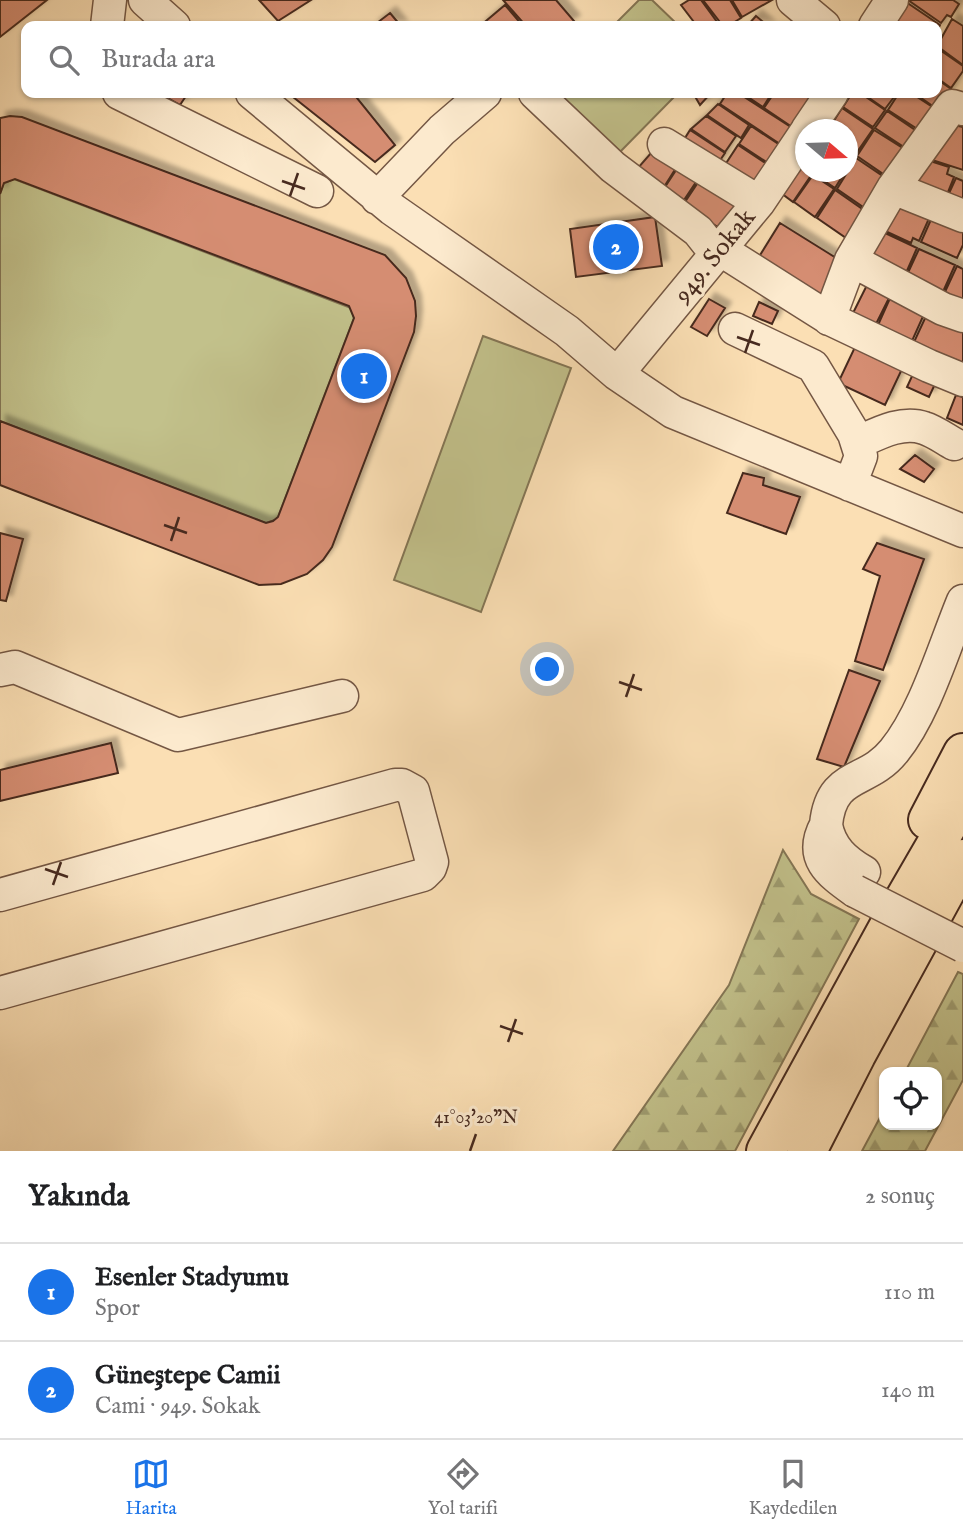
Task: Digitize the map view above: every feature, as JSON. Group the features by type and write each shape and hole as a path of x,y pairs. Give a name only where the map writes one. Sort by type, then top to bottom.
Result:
{"highway":[{"path":"889,926 921,833 963,753"},
{"path":"766,1151 889,926 963,798"},
{"path":"807,1151 963,859"},
{"path":"826,1151 849,1091 856,1055"}],"street":[{"path":"108,21 110,0"},
{"path":"145,0 168,21"},
{"path":"793,0 818,21"},
{"path":"878,21 892,0"},
{"path":"130,98 317,191"},
{"path":"258,98 377,198 567,331 617,374 673,412 963,531"},
{"path":"377,198 442,130 479,98"},
{"path":"540,98 613,167 698,231 719,253 829,318 963,380"},
{"name":"949. Sokak","path":"814,119 829,98"},
{"path":"829,318 851,260 893,188 959,101"},
{"path":"664,144 759,202"},
{"name":"949. Sokak","path":"617,374 719,253 759,202 795,148"},
{"path":"893,188 963,216"},
{"path":"851,260 943,309 963,316"},
{"path":"734,329 813,366 857,443 861,456 850,485"},
{"path":"857,443 885,430 908,425 925,428 954,444"},
{"path":"963,601 914,719 893,753 873,769 838,789 828,806 826,825 829,838 859,881 963,946"},
{"path":"0,670 15,667 178,735 342,695"},
{"path":"0,895 395,785 402,785 413,791 432,862 423,875 0,993"},
{"path":"859,881 963,923"}],"green space":[{"path":"639,0 652,0 674,21 618,21"},
{"path":"557,98 673,98 616,156"},
{"path":"14,179 351,308 354,318 275,520 266,523 0,421 0,194 4,183"},
{"path":"483,336 571,368 481,612 394,580"},
{"path":"783,850 811,894 859,919 735,1151 613,1151 729,985"},
{"path":"958,972 963,974 963,1080 942,1119 942,1067 908,1067"},
{"path":"879,1119 879,1130 936,1130 925,1151 862,1151"}],"building":[{"path":"0,0 47,0 0,37"},
{"path":"259,0 311,0 278,21"},
{"path":"503,0 556,0 574,21 522,21"},
{"path":"689,0 701,0 716,21 693,21 681,5"},
{"path":"703,0 730,0 741,18 736,21 719,21"},
{"path":"732,0 772,0 742,17"},
{"path":"908,0 953,0 959,4 951,17 947,15 942,22"},
{"path":"906,2 934,21 895,21"},
{"path":"505,5 519,21 486,21"},
{"path":"390,13 397,21 380,21"},
{"path":"952,19 963,26 963,65 942,50 942,37"},
{"path":"942,51 963,66 963,71 951,88 942,82"},
{"path":"942,83 951,89 937,109 921,98 942,98"},
{"path":"168,98 185,98 180,105"},
{"path":"294,98 357,98 395,145 375,162"},
{"path":"696,98 706,98 700,105"},
{"path":"724,98 746,98 795,130 786,148 720,104"},
{"path":"750,98 769,98 763,107"},
{"path":"771,98 815,98 804,119 795,119 795,129 764,108"},
{"path":"849,98 867,98 885,110 873,127 843,107"},
{"path":"869,98 893,98 885,109"},
{"path":"896,98 919,98 937,110 922,132 888,110"},
{"path":"718,104 749,125 741,138 707,115"},
{"path":"842,108 873,129 858,151 858,119 835,119"},
{"path":"887,111 921,134 910,151 875,128"},
{"path":"706,116 736,136 725,152 691,129"},
{"path":"22,117 385,255 406,278 415,301 414,332 332,547 323,560 307,574 281,584 259,585 0,485 0,421 266,523 273,521 278,517 354,318 349,306 15,179 4,183 0,194 0,118"},
{"path":"954,125 963,127 963,170 929,159"},
{"path":"751,126 786,149 774,167 739,144"},
{"path":"690,130 725,153 714,169 680,146"},
{"path":"874,130 909,152 892,180 858,154"},
{"path":"658,145 681,160 664,187 637,169"},
{"path":"738,145 770,166 753,192 721,171"},
{"path":"858,159 890,181 869,211 837,189 841,182 858,182"},
{"path":"927,160 949,167 947,174 954,177 944,202 912,187"},
{"path":"682,161 702,173 684,200 665,187"},
{"path":"795,164 795,182 807,182 793,202 777,190"},
{"path":"703,175 741,199 721,229 683,205"},
{"path":"956,178 963,181 963,211 945,202"},
{"path":"808,182 824,182 834,189 815,217 794,202"},
{"path":"826,182 839,182 835,188"},
{"path":"835,190 868,213 849,240 817,218"},
{"path":"898,198 931,214 919,241 913,238 911,243 883,230"},
{"path":"933,215 963,228 963,245 957,258 921,242"},
{"path":"655,217 662,266 576,277 570,229"},
{"path":"780,223 841,261 819,298 757,260"},
{"path":"883,232 917,248 906,273 871,257"},
{"path":"919,249 955,265 942,294 906,277"},
{"path":"957,266 963,269 963,303 944,294"},
{"path":"867,285 890,296 876,324 853,313"},
{"path":"891,296 925,312 912,341 878,325"},
{"path":"709,299 725,308 707,336 691,327"},
{"path":"759,302 778,311 772,324 753,316"},
{"path":"927,314 963,331 963,366 914,342"},
{"path":"855,347 902,369 885,405 838,383"},
{"path":"913,374 935,384 929,397 907,387"},
{"path":"956,395 963,397 963,425 947,418"},
{"path":"915,455 934,469 924,482 900,469"},
{"path":"743,473 764,478 763,485 800,497 786,534 727,513"},
{"path":"0,533 23,539 6,601 0,600"},
{"path":"877,543 924,559 883,670 855,661 880,576 863,569"},
{"path":"849,670 880,681 844,767 817,759"},
{"path":"111,743 118,773 0,801 0,770"}],"place":[{"name":"Güneştepe Camii","path":"616,247"},
{"name":"Esenler Stadyumu","path":"364,376"}]}
